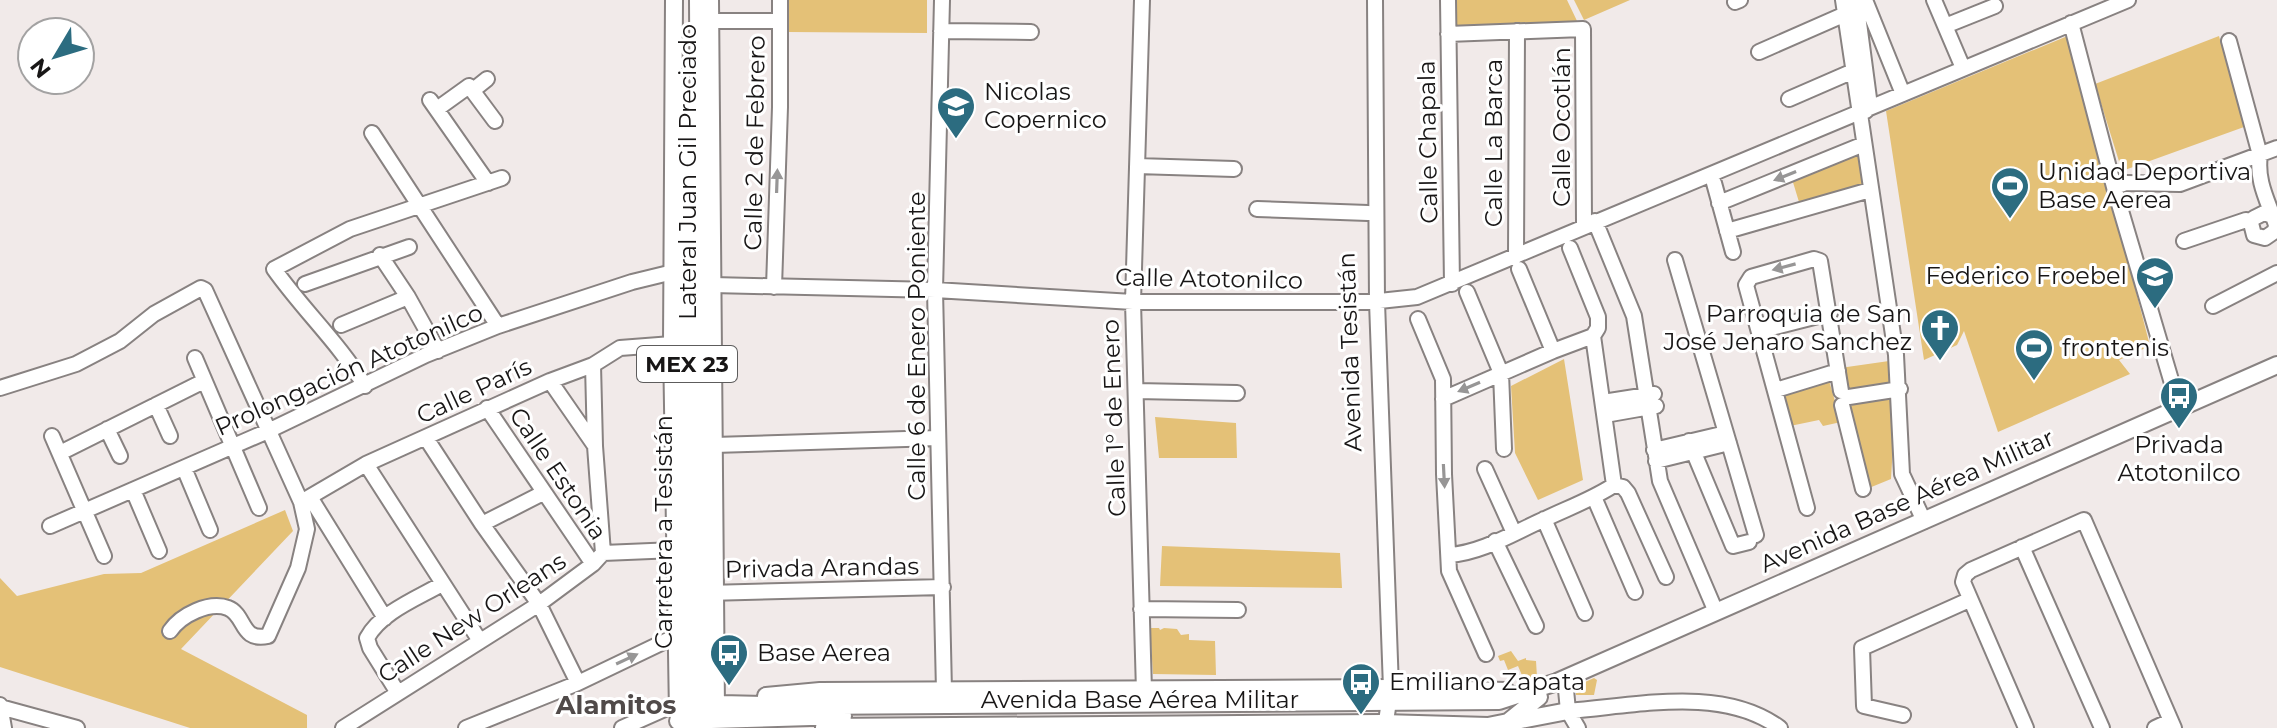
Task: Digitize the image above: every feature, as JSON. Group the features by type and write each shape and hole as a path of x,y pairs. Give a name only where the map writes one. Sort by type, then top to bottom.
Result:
{"main road":[{"name":"Lateral Juan Gil Preciado","path":"674,0 672,344 676,636 699,717"},
{"name":"Carretera a Tesistán","path":"684,0 699,717"},
{"name":"Carretera a Tesistán","path":"698,0 705,195 708,593"},
{"name":"Lateral Juan Gil Preciado","path":"699,717 714,445 712,285 705,195 710,0"},
{"name":"Avenida Base Aérea Militar","path":"699,717 753,726 830,728 1145,726 1385,711 1490,702 1532,694 2277,365"},
{"name":"Avenida Base Aérea Militar","path":"699,717 737,702 820,691 1144,691 1385,711 1488,726 1508,722 1532,694"},
{"name":"Avenida Base Aérea Militar","path":"737,702 804,706 1385,711"},
{"name":"Avenida Base Aérea Militar","path":"699,717 1385,711"},
{"path":"1508,722 1568,711"}],"street":[{"name":"Calle 2 de Febrero","path":"774,287 780,0"},
{"name":"Calle 6 de Enero Poniente","path":"942,0 935,290 944,691"},
{"name":"Calle 1° de Enero","path":"1142,0 1133,302 1144,691"},
{"name":"Avenida Tesistán","path":"1366,0 1368,213 1374,302"},
{"name":"Avenida Tesistán","path":"1375,0 1374,302 1385,711"},
{"name":"Calle Chapala","path":"1448,0 1452,284"},
{"path":"1934,0 1963,68"},
{"name":"Calle Atotonilco","path":"712,285 935,290 1133,302 1374,302 1417,297 1517,262 1594,221 2128,0"},
{"path":"1759,52 1853,5"},
{"path":"1853,5 1864,144 1900,389 1902,474 1924,521"},
{"path":"1853,5 1903,94"},
{"path":"1945,26 1995,6"},
{"path":"710,21 779,21"},
{"path":"2071,23 2114,187 2179,407"},
{"name":"Calle Ocotlán","path":"1517,31 1583,29 1594,221"},
{"path":"941,31 1031,32"},
{"path":"1448,34 1517,31"},
{"name":"Calle La Barca","path":"1517,31 1517,262"},
{"path":"2184,241 2246,220 2251,223 2254,235 2265,238 2275,231 2276,225 2257,172 2260,155 2229,41"},
{"path":"1789,99 1859,68"},
{"path":"472,91 487,79"},
{"path":"365,386 351,362 294,297 274,269 350,229 495,181 434,105 469,86 495,121"},
{"path":"372,133 498,326"},
{"path":"1719,203 1864,144"},
{"path":"2114,187 2126,183 2180,184 2277,148"},
{"path":"1137,166 1234,169"},
{"path":"1714,183 1733,252"},
{"path":"1727,231 1870,190"},
{"path":"1257,209 1368,213"},
{"path":"2251,223 2258,214 2270,215"},
{"path":"1594,221 1641,311 1659,454 1720,610"},
{"path":"305,284 409,247"},
{"path":"1443,399 1593,336 1598,328 1598,317 1570,248"},
{"path":"380,255 438,351"},
{"path":"1807,508 1746,285 1751,277 1814,259 1820,261 1838,371 1863,489"},
{"path":"1675,260 1728,438 1753,538 1733,546 1690,447"},
{"path":"1517,262 1553,351"},
{"name":"Prolongación Atotonilco","path":"50,526 233,447 498,326 632,282 673,272"},
{"path":"2213,306 2277,273"},
{"path":"0,388 76,364 120,341 154,314 201,288 211,299 268,431 305,499 385,618"},
{"path":"1467,292 1501,373 1504,449"},
{"path":"341,325 408,297"},
{"path":"1759,331 1830,313"},
{"path":"1418,319 1443,379 1449,571 1486,654"},
{"path":"1593,336 1614,485"},
{"name":"Calle París","path":"305,499 366,464 487,408 593,365 620,348 672,344"},
{"path":"195,358 259,508"},
{"path":"593,365 598,559 675,550"},
{"path":"1776,390 1838,371"},
{"path":"60,453 204,381"},
{"path":"550,381 595,446"},
{"path":"1844,398 1900,389"},
{"path":"1136,391 1237,393"},
{"path":"1604,408 1651,401"},
{"path":"156,405 170,436"},
{"name":"Calle Estonia","path":"487,408 543,493 598,559"},
{"path":"107,429 120,456"},
{"path":"52,436 104,556"},
{"path":"426,438 539,604 578,683"},
{"path":"714,445 938,438"},
{"path":"1659,454 1728,438"},
{"path":"366,464 480,641"},
{"path":"184,468 210,530"},
{"path":"1485,469 1514,533"},
{"path":"1449,555 1465,553 1514,533 1614,485 1623,487 1628,493 1666,577"},
{"path":"133,490 159,551"},
{"path":"482,524 543,493"},
{"path":"1594,497 1635,592"},
{"path":"170,631 179,619 197,610 226,607 232,610 249,634 259,638 268,636 298,568 307,529 305,499"},
{"path":"1544,519 1585,613"},
{"path":"2026,728 1963,582 1965,575 2084,520 2172,724 2155,728"},
{"path":"1495,541 1536,626"},
{"path":"2022,547 2102,728"},
{"name":"Calle New Orleans","path":"343,728 539,604 598,559"},
{"path":"398,693 367,638 373,627 385,618 442,584"},
{"name":"Privada Arandas","path":"708,593 943,587"},
{"path":"1903,715 1864,706 1862,648 1969,600"},
{"path":"1141,609 1238,610"},
{"path":"466,728 578,683 676,636"},
{"path":"1561,681 1568,711 1578,728"},
{"path":"1568,711 1701,701 1756,713 1780,728"},
{"path":"4,728 0,706 77,728"},
{"path":"622,728 699,717"}],"shaded area":[{"path":"788,0 927,0 927,33 788,32"},
{"path":"1454,0 1567,0 1578,23 1453,30"},
{"path":"1574,0 1630,0 1584,20"},
{"name":"Unidad Deportiva Base Aerea","path":"2070,35 2150,346 2119,360 2130,374 1998,432 1964,331 1957,345 1924,360 1886,111"},
{"path":"2219,36 2244,127 2122,171 2095,84"},
{"path":"1859,152 1865,187 1799,202 1792,179"},
{"path":"1564,359 1583,480 1538,500 1515,453 1511,386"},
{"path":"1889,361 1891,384 1846,390 1840,368"},
{"path":"1828,377 1841,422 1823,426 1819,420 1790,426 1782,391"},
{"path":"1896,395 1891,479 1869,488 1849,406"},
{"path":"1155,417 1236,423 1237,458 1159,458"},
{"path":"285,510 293,531 181,649 307,715 307,728 190,728 0,667 0,578 17,596 104,574 141,573"},
{"path":"1162,546 1340,553 1342,588 1160,586"},
{"path":"1150,628 1177,629 1181,635 1189,634 1189,640 1215,641 1216,675 1153,674"},
{"path":"1511,651 1518,661 1526,658 1536,661 1537,677 1524,680 1518,666 1508,670 1504,660 1500,661 1498,656"},
{"path":"1594,678 1597,680 1594,695 1576,695 1576,686"}],"place":[{"name":"Nicolas Copernico","path":"956,140"},
{"name":"Unidad Deportiva Base Aerea","path":"2010,220"},
{"name":"Federico Froebel","path":"2155,310"},
{"name":"Parroquia de San José Jenaro Sanchez","path":"1940,362"},
{"name":"frontenis","path":"2034,382"},
{"name":"Privada Atotonilco","path":"2179,430"},
{"name":"Base Aerea","path":"729,687"},
{"name":"Emiliano Zapata","path":"1361,716"}],"district":[{"name":"Alamitos","path":"616,705"}]}
